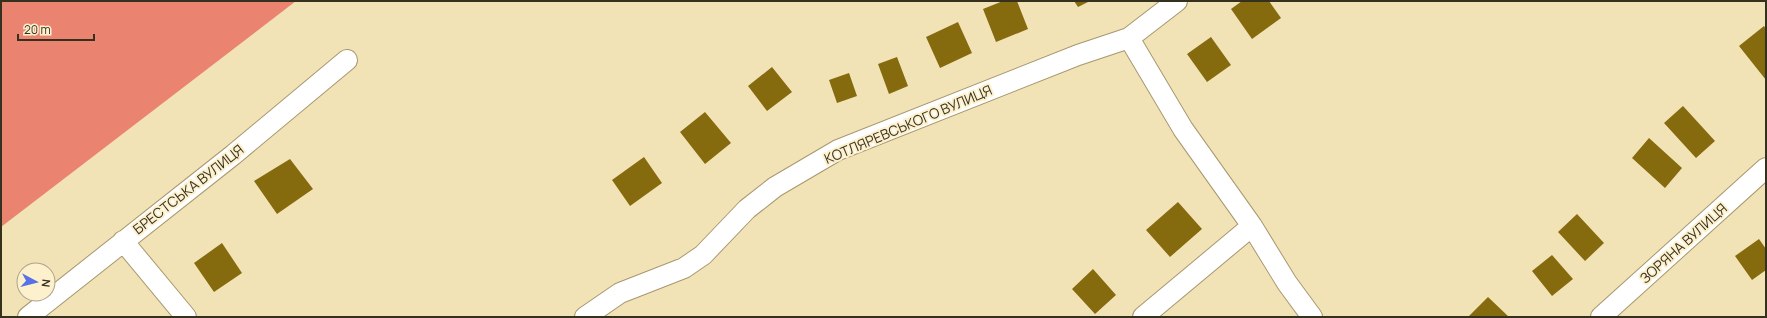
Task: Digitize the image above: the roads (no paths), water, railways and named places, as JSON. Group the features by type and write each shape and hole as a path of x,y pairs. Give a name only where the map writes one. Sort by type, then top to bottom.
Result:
{"street":[{"name":"КОТЛЯРЕВСЬКОГО ВУЛИЦЯ","path":"586,317 620,294 684,268 703,255 747,209 775,187 838,150 1078,55 1129,38 1177,1"},
{"path":"1129,38 1183,129 1252,226 1287,283 1312,317"},
{"name":"БРЕСТСЬКА ВУЛИЦЯ","path":"28,317 233,155 347,60"},
{"name":"ЗОРЯНА ВУЛИЦЯ","path":"1601,317 1766,168"},
{"path":"1143,317 1252,226"},
{"path":"123,241 186,317"}]}
